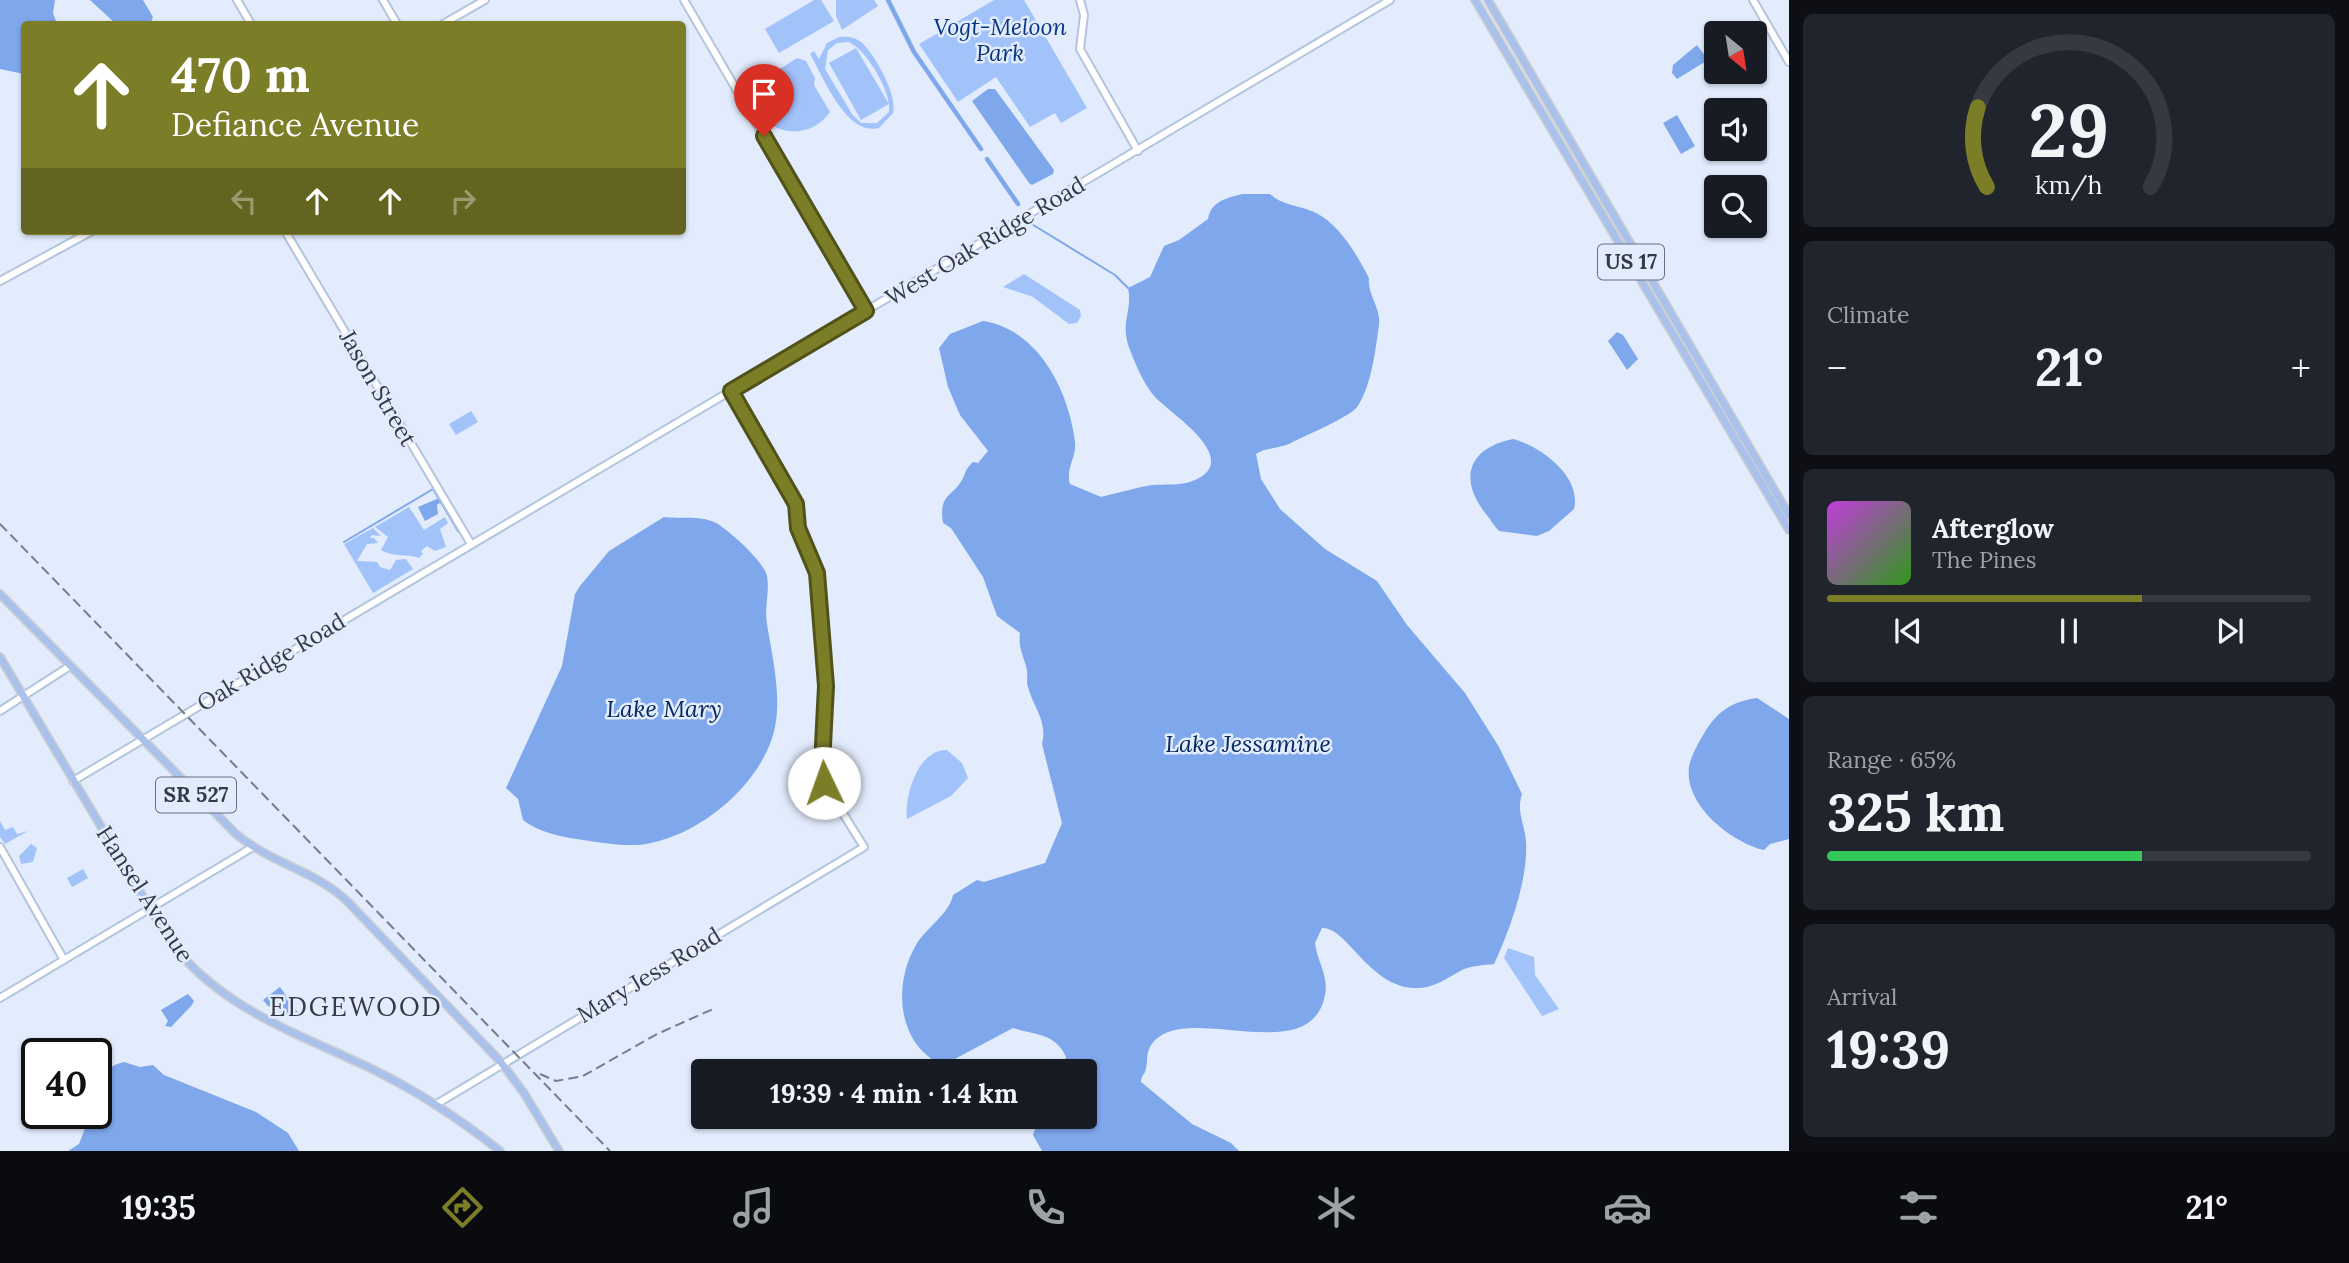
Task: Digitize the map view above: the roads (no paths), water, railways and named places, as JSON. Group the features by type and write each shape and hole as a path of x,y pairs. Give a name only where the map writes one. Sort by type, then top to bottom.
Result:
{"main road":[{"name":"US 17","path":"1475,0 1789,530"},
{"name":"US 17","path":"1488,0 1789,515"},
{"path":"1632,263 1643,267"},
{"path":"1711,397 1724,404"},
{"path":"1721,414 1733,419"},
{"name":"SR 527","path":"0,594 141,741 253,847 314,876 338,893 503,1065 559,1151"},
{"name":"Hansel Avenue","path":"0,657 150,908 186,961 226,996 259,1016 386,1076 435,1105 500,1151"}],"street":[{"path":"237,0 249,21"},
{"path":"383,0 395,21"},
{"path":"448,21 485,0"},
{"path":"684,0 866,311"},
{"path":"1080,0 1084,15 1080,49 1138,150"},
{"name":"West Oak Ridge Road","path":"471,544 1391,0"},
{"path":"1753,0 1789,62"},
{"path":"0,281 85,235"},
{"name":"Jason Street","path":"287,235 471,544"},
{"name":"Mary Jess Road","path":"435,1105 864,847 824,783 822,774 826,686 817,573 798,521 796,504 731,391"},
{"name":"Oak Ridge Road","path":"73,781 471,544"},
{"path":"0,711 70,666"},
{"path":"0,846 64,960"},
{"path":"0,998 253,847"}],"water":[{"path":"0,0 55,0 53,13 56,21 21,21 21,73 0,69"},
{"path":"90,0 143,0 153,17 151,21 113,21"},
{"path":"1697,45 1704,55 1704,62 1677,79 1672,73 1673,65"},
{"path":"988,89 995,89 1054,170 1053,174 1032,185 1029,183 972,101"},
{"path":"1677,115 1695,146 1681,154 1663,123"},
{"name":"Lake Jessamine","path":"1242,194 1270,194 1280,201 1310,210 1325,218 1353,250 1369,278 1379,324 1369,379 1362,399 1353,411 1336,421 1291,443 1256,454 1261,479 1280,509 1325,549 1377,581 1407,625 1465,693 1499,747 1522,794 1520,807 1526,857 1521,888 1512,920 1494,964 1462,970 1433,985 1413,988 1383,977 1340,936 1322,928 1315,943 1326,988 1314,1018 1295,1029 1271,1032 1187,1028 1165,1033 1150,1047 1141,1082 1192,1124 1231,1143 1239,1151 1042,1151 1033,1135 1035,1129 1097,1129 1097,1059 1065,1059 1062,1049 1051,1039 1013,1028 955,1059 932,1059 914,1040 903,1009 904,976 909,960 920,939 943,914 953,895 977,880 984,882 1045,863 1062,823 1042,744 1042,721 1027,685 1020,633 997,616 983,577 951,528 943,523 945,500 960,483 969,466 973,462 978,463 988,451 960,415 948,387 939,348 950,334 983,321 1002,326 1035,349 1058,383 1072,422 1075,447 1069,474 1070,484 1101,497 1152,485 1179,484 1195,480 1208,471 1211,460 1199,437 1155,397 1141,375 1127,341 1128,288 1150,277 1164,246 1179,240 1208,219 1216,204"},
{"path":"1617,332 1623,335 1638,359 1627,370 1608,341"},
{"path":"1513,439 1535,448 1557,465 1566,475 1575,497 1574,509 1549,531 1537,536 1499,531 1477,501 1472,489 1470,477 1477,457 1498,443"},
{"path":"439,498 441,502 437,505 438,514 425,521 418,507"},
{"name":"Lake Mary","path":"664,517 698,518 716,523 746,547 765,570 768,582 766,618 775,669 777,700 777,715 770,744 751,777 722,807 688,830 669,838 651,843 625,845 575,839 544,831 523,820 518,799 506,788 562,666 575,594 609,551"},
{"path":"1757,698 1789,719 1789,839 1770,844 1764,850 1738,839 1712,820 1694,795 1689,781 1689,767 1693,755 1713,721 1731,706"},
{"path":"280,987 301,1017 295,1018 268,1006 263,1000"},
{"path":"188,994 194,1001 192,1005 171,1027 165,1026 168,1021 161,1010"},
{"path":"124,1062 140,1067 153,1065 164,1075 256,1112 288,1133 299,1151 68,1151 79,1144 85,1129 112,1129 112,1067"}],"waterway":[{"path":"888,0 914,52 981,149"},
{"path":"987,159 1018,204"},
{"path":"1030,223 1115,275 1128,288"},
{"path":"344,542 433,489 458,531"}],"railway":[{"path":"0,524 610,1151"},
{"path":"540,1074 556,1081 583,1076 657,1034 713,1009"}],"district":[{"name":"EDGEWOOD","path":"356,1007"}],"park label":[{"name":"Vogt-Meloon Park","path":"1000,40"}]}
